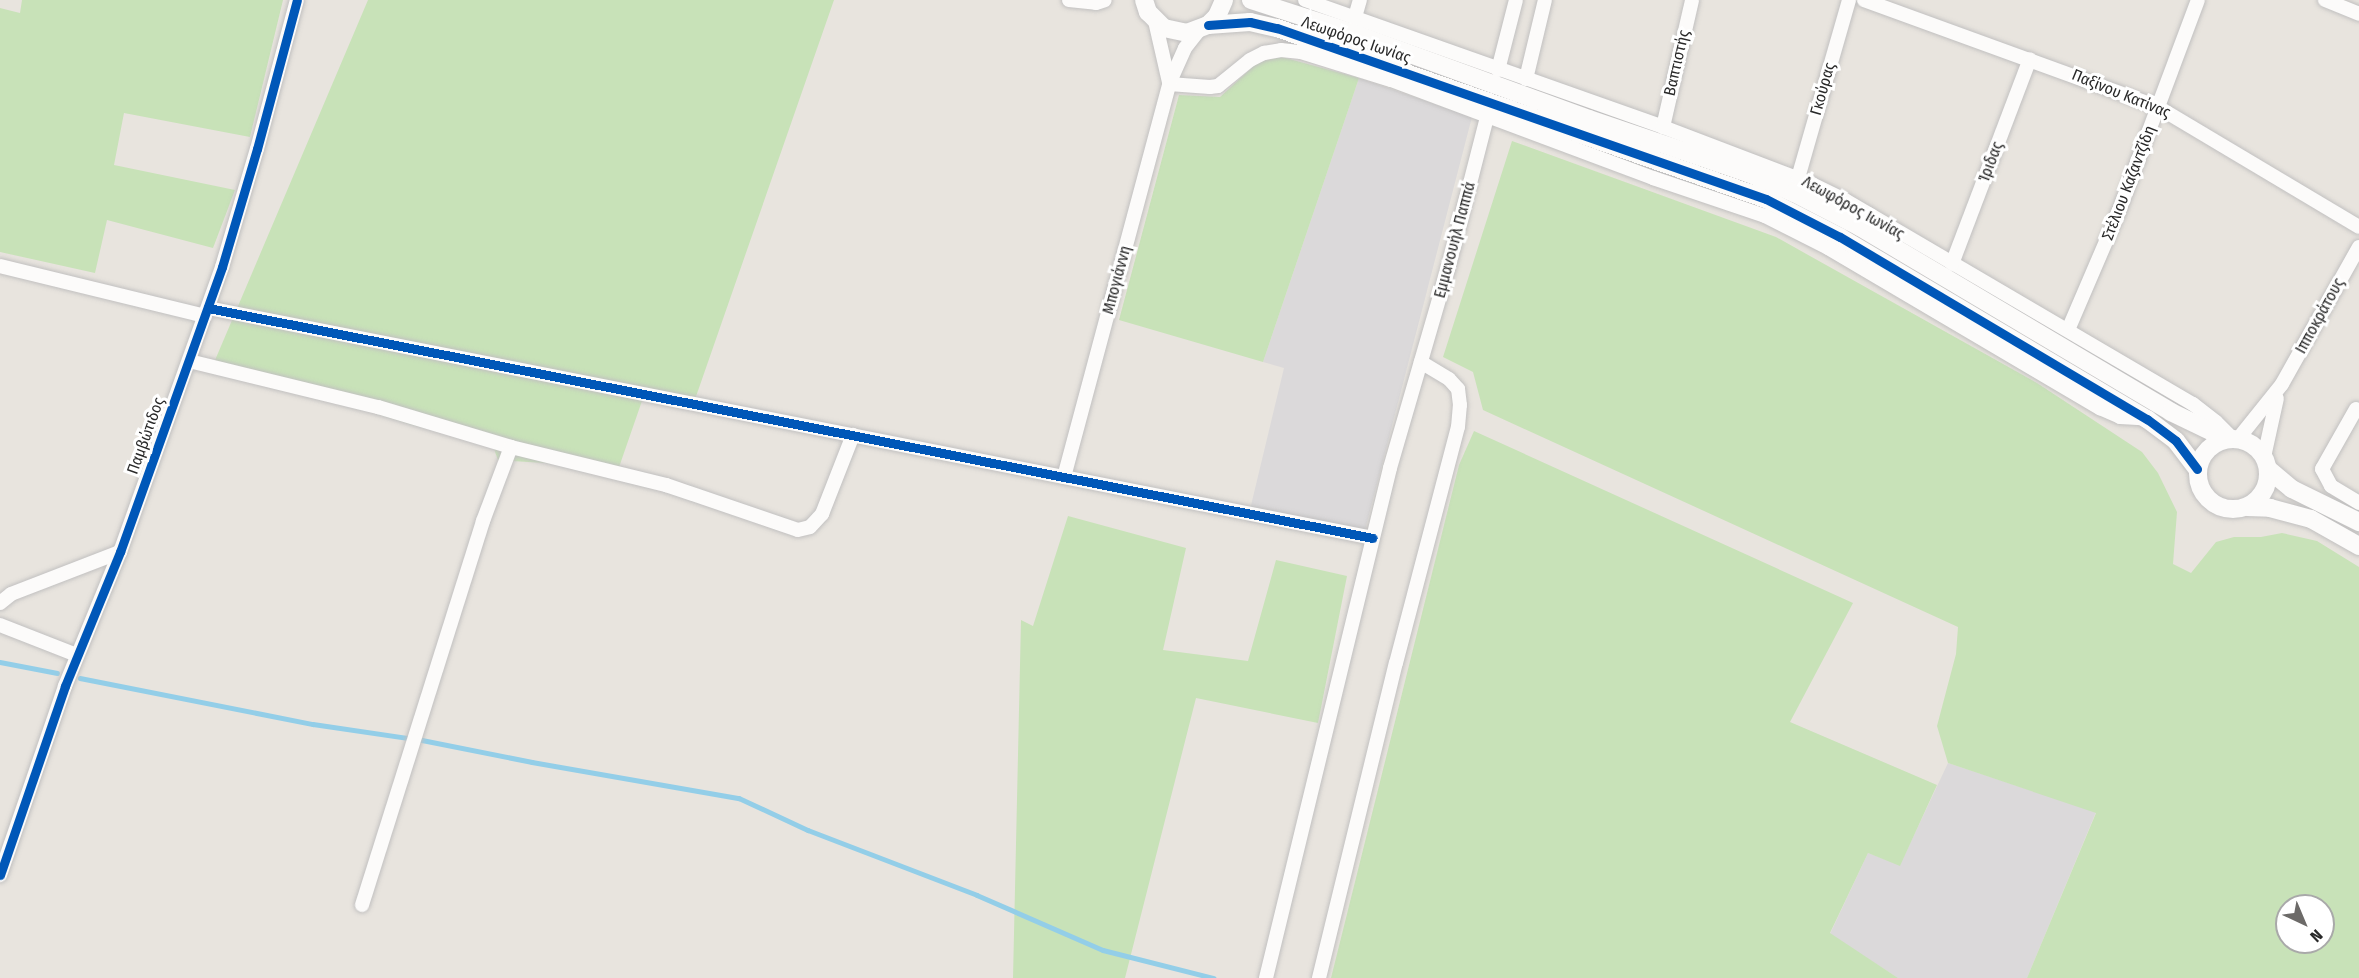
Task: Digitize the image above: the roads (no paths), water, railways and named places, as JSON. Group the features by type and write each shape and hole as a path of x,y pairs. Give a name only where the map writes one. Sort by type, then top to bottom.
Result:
{"street":[{"name":"Παμβώτιδος","path":"0,875 77,655 120,552 206,312 248,181 297,0"},
{"path":"1070,0 1096,3 1105,0"},
{"name":"Λεωφόρος Ιωνίας","path":"1129,0 1149,11 1175,32 1250,22 1277,28 1342,49 1488,111 1774,203 1840,237 2147,419 2176,441 2198,470"},
{"path":"1204,28 1217,16 1224,0"},
{"name":"Λεωφόρος Ιωνίας","path":"1251,0 1496,77 1526,79 1663,126 1798,178 1845,200 2193,404 2216,422 2232,439"},
{"name":"Λεωφόρος Ιωνίας","path":"1305,0 1355,17 1496,77"},
{"path":"1355,17 1360,0"},
{"path":"1516,0 1496,77 1748,173 1804,197 1860,227 2171,412 2232,439 2248,442 2292,489 2359,522"},
{"path":"1526,79 1545,0"},
{"name":"Βαπτιστής","path":"1663,126 1692,0"},
{"name":"Γκούρας","path":"1798,178 1849,0"},
{"name":"Παξίνου Κατίνας","path":"1864,0 2158,107 2359,226"},
{"name":"Στέλιου Καζαντζίδη","path":"2068,330 2097,264 2198,0"},
{"path":"2325,0 2358,12"},
{"name":"Μπογιάννη","path":"1149,11 1166,61 1169,84"},
{"name":"Μπογιάννη","path":"1064,477 1169,84 1185,48 1204,28"},
{"path":"1169,84 1218,86 1250,60 1264,53 1281,50 1301,52 1488,111"},
{"name":"Ίριδας","path":"1952,264 2030,59"},
{"name":"Εμμανουήλ Παππά","path":"1266,978 1413,380 1421,362 1488,111"},
{"name":"Ιπποκράτους","path":"2266,463 2271,419 2282,384 2359,247"},
{"path":"0,266 206,312 853,435 1373,538"},
{"path":"189,361 378,407 511,447 666,485 798,530 810,527 819,520 853,435"},
{"path":"1319,978 1396,663 1458,427 1460,405 1458,389 1449,379 1421,362"},
{"name":"Ιπποκράτους","path":"2232,439 2282,384"},
{"path":"2356,409 2322,469 2324,478 2331,486 2359,503"},
{"path":"2232,439 2207,449 2198,470 2200,488 2215,505 2225,509 2247,507 2290,512 2338,533 2359,546"},
{"path":"362,905 483,522 511,447"},
{"path":"2247,507 2264,492 2266,463"},
{"path":"2338,533 2359,550"},
{"path":"0,603 11,594 120,552"},
{"path":"0,625 77,655"}],"waterway":[{"path":"0,662 57,673"},
{"path":"80,678 313,724 422,740 532,762 739,798 808,830 977,895 1103,950 1214,978"}]}
